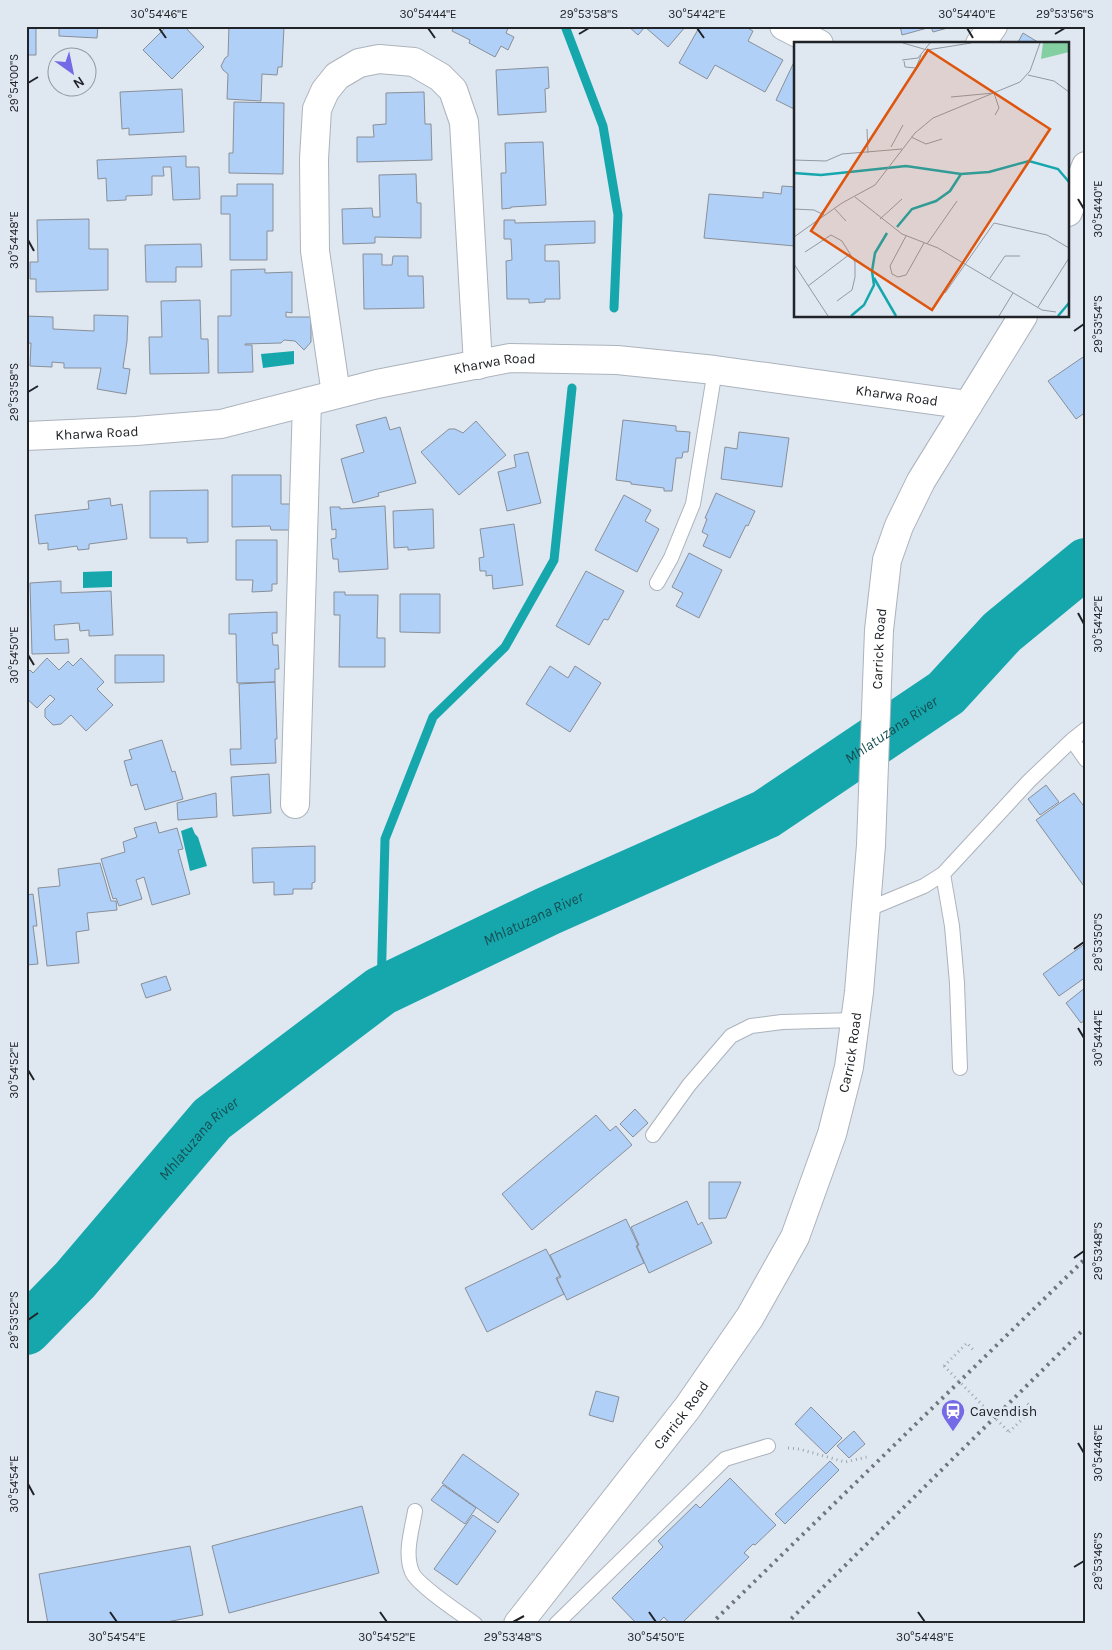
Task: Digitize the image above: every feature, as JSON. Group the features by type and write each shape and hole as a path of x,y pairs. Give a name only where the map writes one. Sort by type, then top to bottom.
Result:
{"street":[{"path":"784,26 815,42"},
{"path":"981,42 993,26"},
{"path":"336,394 315,252 314,159 317,110 325,91 337,76 359,63 379,59 414,62 440,77 452,90 460,107 464,122 478,364"},
{"path":"1070,207 1086,166"},
{"name":"Carrick Road","path":"518,1624 688,1406 755,1309 795,1237 832,1134 849,1067 871,845 879,630 887,560 899,526 921,480 1022,318"},
{"name":"Kharwa Road","path":"26,436 136,431 222,424 377,384 510,358 607,359 715,370 968,405"},
{"path":"295,804 307,402"}],"lane":[{"path":"657,583 671,558 693,504 715,370"},
{"path":"866,910 924,886 943,874 1029,781 1086,729"},
{"path":"1072,740 1086,760"},
{"path":"943,874 952,926 957,983 960,1068"},
{"path":"653,1135 689,1085 731,1036 752,1026 782,1022 855,1020"},
{"path":"556,1624 725,1459 768,1446"},
{"path":"415,1511 409,1547 413,1574 435,1594 475,1624"}],"path":[{"path":"975,1352 967,1343 944,1366 1009,1432 1032,1409 1027,1403"},
{"path":"768,1446 799,1449 845,1462 867,1458"}],"water":[{"path":"294,351 294,364 263,368 261,354"},
{"path":"112,571 112,587 83,588 83,572"},
{"path":"192,827 198,837 207,866 190,871 181,831"}],"building":[{"path":"26,26 36,26 36,55 26,55"},
{"path":"59,26 98,26 97,38 59,36"},
{"path":"167,26 184,26 204,47 172,79 143,50"},
{"path":"229,26 284,27 282,67 278,67 277,75 262,74 261,101 227,99 228,74 221,66 228,56"},
{"path":"454,26 509,26 506,33 514,37 508,50 501,46 495,57 469,43 470,40 452,31"},
{"path":"628,26 686,26 668,47 645,27 638,35"},
{"path":"700,26 744,26 753,31 748,41 783,60 765,92 715,65 707,79 679,63"},
{"path":"900,26 955,26 933,32 931,27 902,35"},
{"path":"1023,33 1038,42 1018,42"},
{"path":"794,62 794,109 776,100"},
{"path":"548,67 549,88 545,89 546,112 498,115 496,70"},
{"path":"182,89 184,132 129,135 129,128 122,129 120,92"},
{"path":"424,92 425,124 431,124 432,160 357,162 357,137 374,137 373,125 386,124 386,93"},
{"path":"234,102 284,103 283,174 229,173 229,153 233,153"},
{"path":"543,142 546,205 502,209 501,173 506,173 505,143"},
{"path":"186,156 186,167 199,167 200,199 173,200 171,167 163,167 164,176 152,176 152,195 126,196 126,200 107,201 106,178 98,179 97,160"},
{"path":"416,174 417,203 421,203 421,238 375,237 375,243 343,244 342,209 372,208 373,217 380,217 379,175"},
{"path":"237,184 273,184 273,231 267,231 267,260 230,260 230,214 221,214 221,196 237,196"},
{"path":"782,186 794,187 794,246 704,238 709,194 763,198 763,192 781,194"},
{"path":"89,219 89,249 108,249 108,290 36,292 36,279 30,279 30,262 38,262 37,220"},
{"path":"504,220 515,220 515,223 595,221 595,243 545,245 545,261 559,261 560,299 545,299 545,302 529,303 529,299 507,299 506,261 512,260 511,239 504,239"},
{"path":"201,244 202,267 176,267 176,282 146,282 145,245"},
{"path":"363,254 382,254 382,265 392,265 393,256 408,256 408,276 423,276 424,308 364,309"},
{"path":"265,269 265,273 292,272 292,313 286,312 286,317 311,317 311,342 304,350 295,341 284,340 281,343 245,344 252,345 253,372 218,373 218,316 231,316 231,270"},
{"path":"200,300 201,339 208,339 209,373 150,374 149,337 162,337 161,301"},
{"path":"94,315 128,316 123,368 130,369 126,394 97,389 101,368 64,368 64,363 52,362 52,367 30,366 31,343 26,343 26,316 53,317 53,329 94,331"},
{"path":"1086,355 1086,412 1076,419 1048,381"},
{"path":"386,417 390,430 400,427 416,483 378,493 379,496 353,503 341,459 364,452 356,425"},
{"path":"623,420 676,426 676,431 690,432 688,452 683,452 682,458 676,458 672,491 664,491 664,488 616,480"},
{"path":"476,421 506,455 459,495 421,452 449,429 455,429 463,433"},
{"path":"739,432 789,438 782,487 721,479 725,447 737,449"},
{"path":"528,452 541,503 507,511 498,472 516,467 514,455"},
{"path":"232,475 281,475 281,504 292,504 292,530 271,530 270,526 232,527"},
{"path":"208,490 208,542 187,543 187,538 150,538 150,491"},
{"path":"716,493 755,511 730,558 703,546 708,535 702,532 707,519 705,518"},
{"path":"624,495 651,510 645,521 659,529 637,572 595,550"},
{"path":"110,498 111,506 122,504 127,539 89,544 89,549 78,550 77,546 48,550 48,543 39,544 35,515 89,509 88,501"},
{"path":"385,506 388,569 339,572 338,559 333,559 331,539 336,538 336,529 332,530 330,507 340,507 340,509"},
{"path":"433,509 434,548 408,550 408,547 394,548 393,511"},
{"path":"514,524 523,585 493,589 492,575 486,576 486,571 480,571 479,558 484,557 480,529"},
{"path":"236,540 277,540 277,584 272,584 272,591 252,592 253,580 236,580"},
{"path":"689,553 722,570 699,618 676,606 683,593 672,587"},
{"path":"586,571 624,591 608,620 604,619 589,645 556,626"},
{"path":"61,581 61,593 111,591 113,635 89,636 89,630 80,631 79,623 54,625 55,640 68,639 69,653 32,654 30,583"},
{"path":"334,592 345,592 345,595 378,595 377,638 385,638 385,667 339,667 340,615 334,615"},
{"path":"400,594 440,594 440,633 400,632"},
{"path":"277,612 277,633 272,633 273,645 278,645 279,669 275,669 275,682 237,683 236,634 229,634 229,614"},
{"path":"115,655 164,655 164,682 115,683"},
{"path":"47,658 59,670 68,661 73,666 81,658 104,682 97,689 113,705 86,731 71,715 61,724 53,725 45,717 45,709 55,699 50,695 37,708 26,698 26,674 30,670 33,673"},
{"path":"550,666 568,678 575,666 601,683 570,732 526,704"},
{"path":"275,682 276,763 231,765 230,749 241,749 239,684"},
{"path":"162,740 172,772 175,771 183,799 145,810 137,784 131,786 124,761 132,759 129,750"},
{"path":"269,774 271,813 233,816 231,777"},
{"path":"1046,785 1059,802 1040,815 1028,799"},
{"path":"216,793 217,817 178,820 177,803"},
{"path":"1074,793 1086,809 1086,889 1036,820"},
{"path":"156,822 159,833 177,828 183,849 178,850 190,894 152,905 144,877 136,880 142,899 119,906 116,898 113,899 101,859 125,852 123,842 137,837 134,828"},
{"path":"315,846 315,882 312,883 312,889 293,889 293,894 274,895 274,882 253,883 252,848"},
{"path":"100,863 111,901 116,901 117,910 87,913 89,930 76,932 79,963 47,966 38,888 60,886 58,869"},
{"path":"33,894 37,926 33,926 38,964 26,965 26,895"},
{"path":"1086,943 1086,977 1059,996 1043,974"},
{"path":"166,976 171,990 146,998 141,984"},
{"path":"1086,987 1086,1019 1081,1023 1066,1003"},
{"path":"635,1109 648,1123 633,1137 620,1124"},
{"path":"596,1115 610,1131 616,1126 632,1145 532,1230 502,1194"},
{"path":"709,1182 741,1182 726,1218 709,1219"},
{"path":"687,1201 698,1225 702,1222 712,1243 649,1273 631,1227"},
{"path":"626,1219 644,1263 567,1300 557,1279 561,1277 550,1255"},
{"path":"546,1249 560,1276 556,1278 564,1294 487,1332 465,1288"},
{"path":"596,1391 619,1397 613,1422 589,1415"},
{"path":"811,1407 842,1438 826,1454 795,1424"},
{"path":"854,1431 865,1444 849,1458 837,1446"},
{"path":"463,1454 519,1494 498,1523 442,1483"},
{"path":"830,1461 839,1470 785,1524 775,1514"},
{"path":"730,1478 776,1525 744,1553 749,1557 681,1624 670,1624 664,1617 657,1624 637,1624 612,1598 663,1547 658,1541 696,1504 700,1508"},
{"path":"443,1485 476,1508 465,1524 431,1500"},
{"path":"362,1506 379,1573 229,1613 212,1546"},
{"path":"473,1515 496,1531 457,1585 434,1569"},
{"path":"190,1546 203,1615 156,1624 48,1624 39,1574"}],"waterway":[{"path":"565,26 603,126 618,215 614,308"},
{"path":"381,991 385,839 433,717 505,647 554,560 572,388"},
{"name":"Mhlatuzana River","path":"26,1330 75,1280 212,1119 381,991 548,911 766,814 946,693 1002,632 1086,563"}],"railway":[{"path":"711,1624 1086,1258"},
{"path":"786,1624 1086,1327"}],"place":[{"name":"Cavendish","path":"953,1432"}]}
